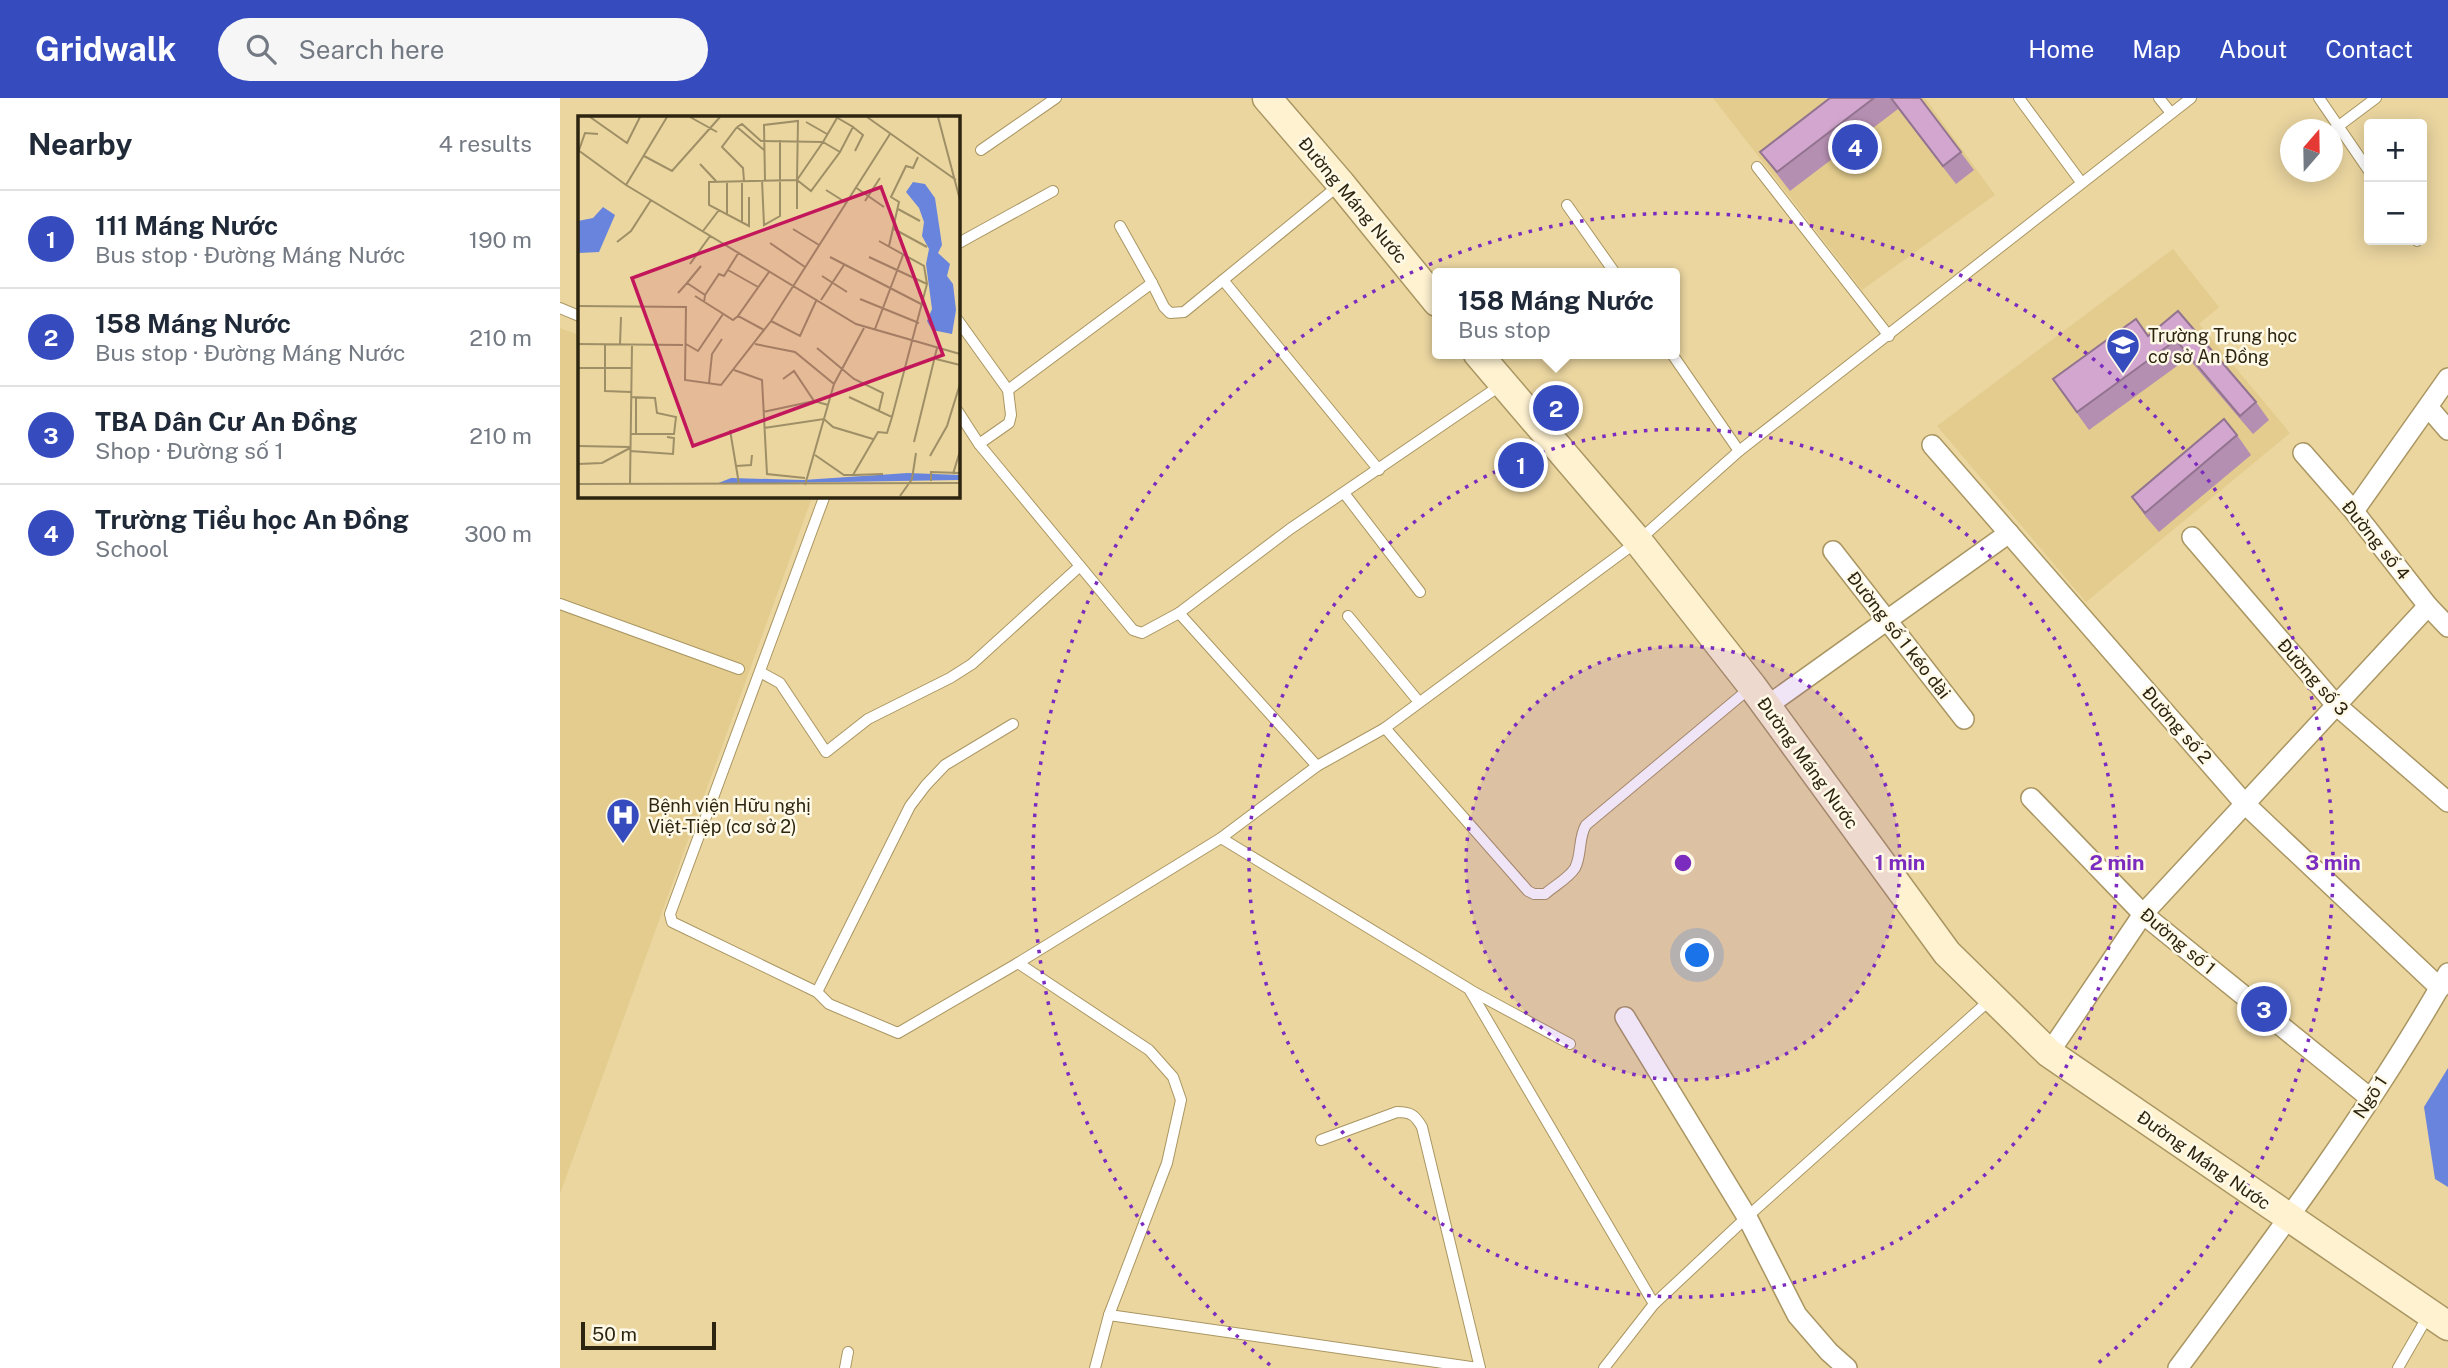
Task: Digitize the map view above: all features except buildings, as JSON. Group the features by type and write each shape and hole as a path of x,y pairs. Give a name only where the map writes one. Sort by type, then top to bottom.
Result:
{"main road":[{"name":"Đường Máng Nước","path":"1267,98 1432,296"},
{"name":"Đường Máng Nước","path":"1482,359 1638,541 1760,696 1947,953 1991,999 2049,1053 2439,1320"}],"street":[{"path":"2354,511 2448,378"},
{"path":"2429,408 2448,430"},
{"name":"Đường số 2","path":"1932,445 2245,803 2444,981"},
{"name":"Đường số 4","path":"2304,453 2448,627"},
{"path":"1760,696 1887,620 2009,533"},
{"name":"Đường số 3","path":"2192,537 2336,705 2448,802"},
{"name":"Đường số 1 kéo dài","path":"1833,551 1964,719"},
{"path":"2049,1053 2143,914 2428,606"},
{"name":"Đường số 1","path":"2031,798 2143,914 2370,1098"},
{"name":"Ngõ 1","path":"2178,1368 2288,1219 2370,1098 2444,981"},
{"path":"1625,1017 1747,1217 1797,1315 1829,1352 1847,1368"}],"lane":[{"path":"981,150 1056,98"},
{"path":"2019,98 2081,182"},
{"path":"2159,98 2171,113"},
{"path":"824,497 670,914 672,922 817,992 829,1004 898,1033 1018,963 1220,838 1317,766 1385,728 1638,541 1739,451 2191,98"},
{"path":"2319,98 2331,119"},
{"path":"2343,124 2376,98"},
{"path":"2343,138 2364,165"},
{"path":"1757,167 1889,336"},
{"path":"1120,226 1164,307 1170,313 1177,314 1184,312 1341,184"},
{"path":"959,243 1054,191"},
{"path":"1567,205 1611,268"},
{"path":"1223,280 1379,470"},
{"path":"1008,390 1152,283"},
{"path":"560,308 578,316"},
{"path":"959,322 1008,390 1011,415 1009,423 979,444"},
{"path":"1675,359 1739,451"},
{"path":"959,413 979,444 1080,566 1136,631 1142,633 1179,613 1290,529 1503,384"},
{"path":"1344,493 1420,592"},
{"path":"760,672 780,683 826,752 868,719 972,664 1080,566"},
{"path":"560,604 739,669"},
{"path":"1179,613 1317,766"},
{"path":"1348,616 1419,702"},
{"path":"1385,728 1528,891 1539,895 1545,894 1574,870 1581,833 1586,825 1760,696"},
{"path":"817,992 894,836 926,785 945,765 1013,724"},
{"path":"1220,838 1469,989 1570,1044"},
{"path":"1018,963 1149,1049 1172,1077 1181,1100 1167,1163 1110,1315 1095,1368"},
{"path":"1469,989 1654,1304"},
{"path":"1605,1368 1654,1304 1991,999"},
{"path":"1110,1315 1479,1368 1422,1127 1416,1117 1408,1112 1397,1112 1321,1140"},
{"path":"2398,1368 2439,1320"},
{"path":"845,1368 848,1352"}],"shaded area":[{"path":"1713,98 1925,98 1995,195 1862,290"},
{"name":"Trường Trung học cơ sở An Đồng","path":"2173,249 2219,307 2199,324 2290,433 2086,602 1937,426"},
{"name":"Bệnh viện Hữu nghị Việt-Tiệp (cơ sở 2)","path":"560,328 578,335 578,497 812,497 560,1194"}],"water":[{"path":"2448,1068 2448,1187 2435,1179 2424,1107"}],"place":[{"name":"Trường Tiểu học An Đồng","path":"1855,147"},
{"name":"Trường Trung học cơ sở An Đồng","path":"2123,375"},
{"name":"158 Máng Nước","path":"1556,408"},
{"name":"111 Máng Nước","path":"1521,465"},
{"name":"Bệnh viện Hữu nghị Việt-Tiệp (cơ sở 2)","path":"623,845"},
{"name":"TBA Dân Cư An Đồng","path":"2264,1009"}]}
